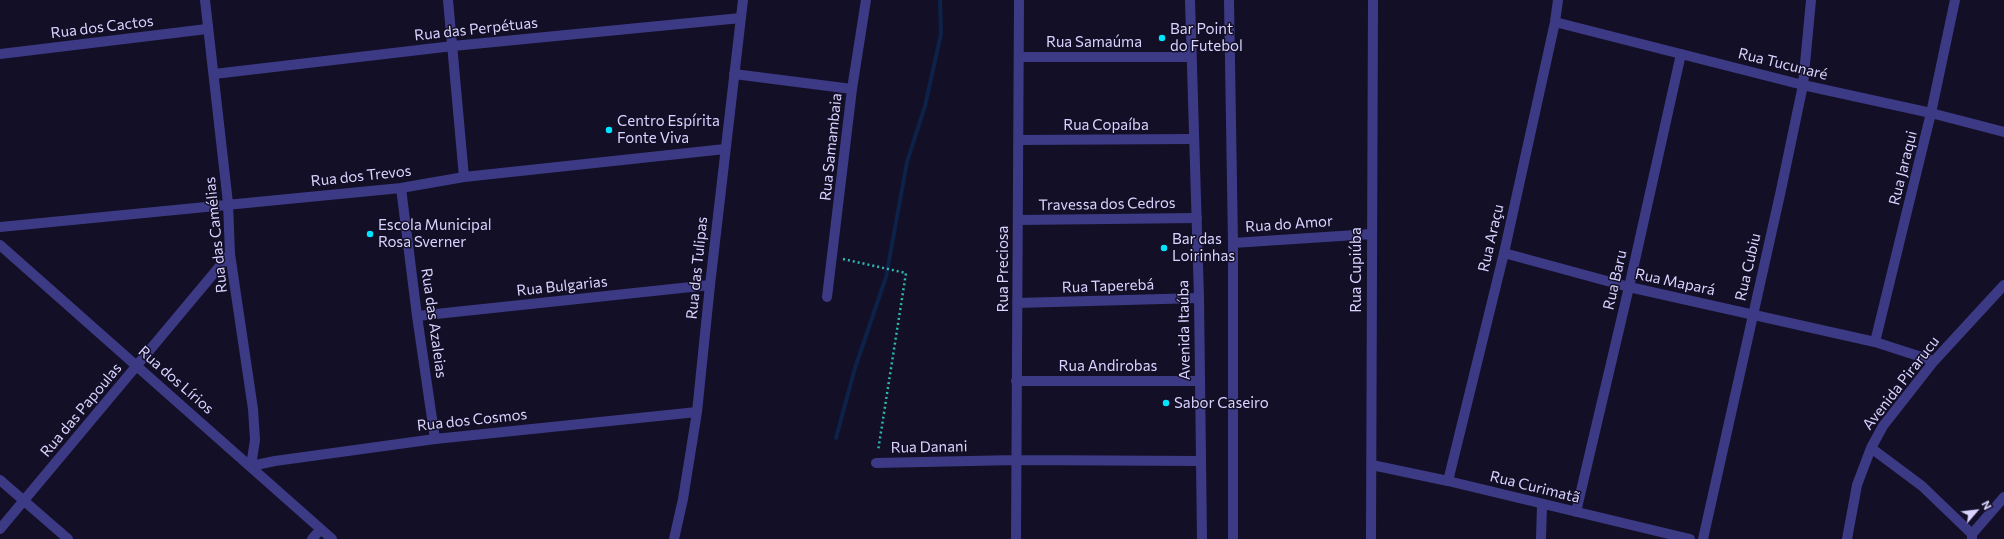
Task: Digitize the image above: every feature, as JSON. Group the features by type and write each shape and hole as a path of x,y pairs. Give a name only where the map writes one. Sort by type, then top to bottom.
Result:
{"street":[{"name":"Rua das Camélias","path":"205,0 207,29 214,74 228,203 230,254 253,409 255,440 252,466"},
{"path":"448,0 464,177"},
{"name":"Rua das Tulipas","path":"674,539 683,500 697,412 725,149 743,0"},
{"name":"Rua Samambaia","path":"827,297 833,257 852,88 866,0"},
{"name":"Rua Preciosa","path":"1016,539 1020,0"},
{"name":"Avenida Itaúba","path":"1190,0 1199,298 1202,539"},
{"path":"1228,0 1233,243 1233,539"},
{"name":"Rua Cupiúba","path":"1371,539 1373,0"},
{"name":"Rua Araçu","path":"1448,481 1504,253 1555,22 1558,0"},
{"name":"Rua Cubiu","path":"1702,539 1781,190 1803,85 1811,0"},
{"name":"Rua Jaraqui","path":"1876,342 1932,113 1955,0"},
{"name":"Rua das Perpétuas","path":"214,74 453,46 741,18"},
{"name":"Rua Tucunaré","path":"1555,22 1803,85 1932,113 2004,132"},
{"name":"Rua dos Cactos","path":"0,54 207,29"},
{"name":"Rua Baru","path":"1576,512 1629,287 1681,54"},
{"name":"Rua Samaúma","path":"1020,57 1191,56"},
{"path":"734,74 852,88"},
{"name":"Rua Copaíba","path":"1019,140 1193,139"},
{"name":"Rua dos Trevos","path":"0,227 228,203 401,188 464,177 725,149"},
{"name":"Rua das Azaleias","path":"401,188 417,316 435,439"},
{"name":"Travessa dos Cedros","path":"1018,220 1197,218"},
{"name":"Rua do Amor","path":"1233,243 1371,234"},
{"name":"Rua dos Lírios","path":"0,245 252,466 320,530 332,539"},
{"name":"Rua Mapará","path":"1504,253 1629,287 1876,342 1934,361"},
{"name":"Rua das Papoulas","path":"0,529 230,254"},
{"name":"Rua Bulgarias","path":"417,316 710,285"},
{"name":"Avenida Pirarucu","path":"1847,539 1858,485 1871,448 1883,426 1934,361 2004,285"},
{"name":"Rua Taperebá","path":"1018,303 1199,298"},
{"name":"Rua Andirobas","path":"1016,381 1200,381"},
{"name":"Rua dos Cosmos","path":"252,466 275,461 435,439 697,412"},
{"path":"1871,448 1922,486 1972,536 2004,497"},
{"name":"Rua Danani","path":"876,463 1016,460 1201,461"},
{"name":"Rua Curimatã","path":"1372,465 1448,481 1576,512 1655,535 1690,539"},
{"path":"0,480 68,539"},
{"path":"1541,539 1542,505"},
{"path":"312,539 320,530"}],"path":[{"name":"Rua Danani","path":"833,257 906,273 876,463"}],"waterway":[{"path":"836,438 855,368 886,277 907,162 925,106 941,34 940,0"}],"place":[{"name":"Bar Point do Futebol","path":"1162,38"},
{"name":"Centro Espírita Fonte Viva","path":"609,130"},
{"name":"Escola Municipal Rosa Sverner","path":"370,234"},
{"name":"Bar das Loirinhas","path":"1164,248"},
{"name":"Sabor Caseiro","path":"1166,403"}]}
